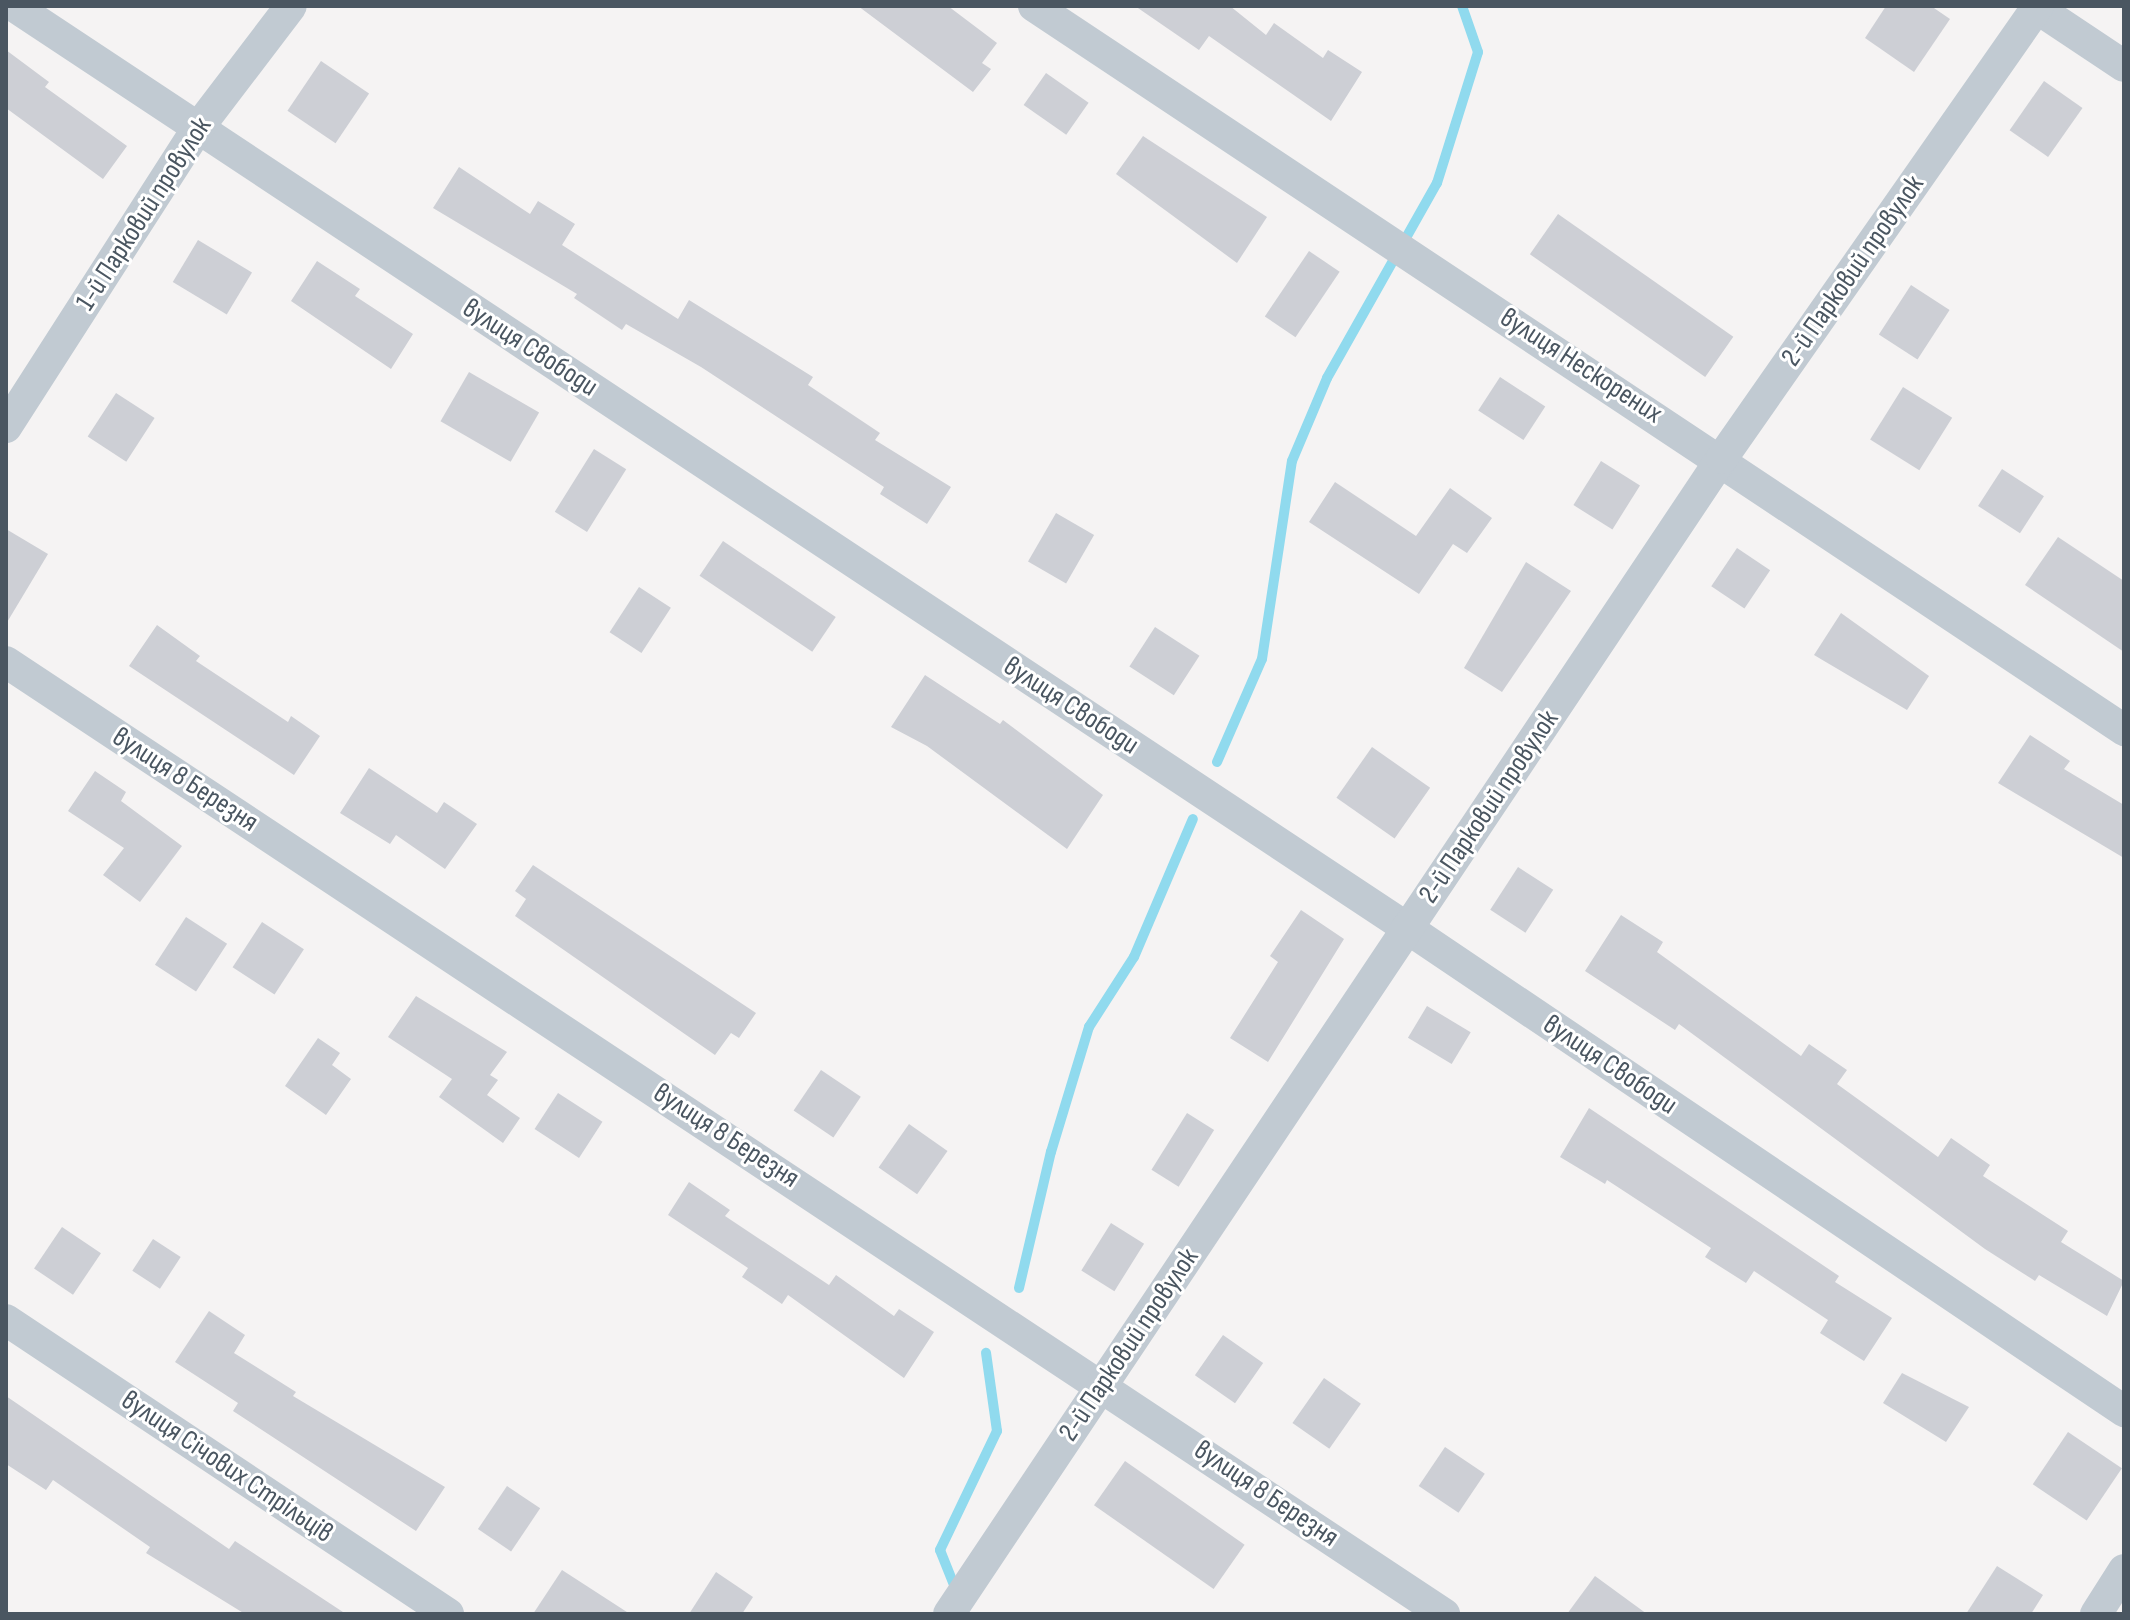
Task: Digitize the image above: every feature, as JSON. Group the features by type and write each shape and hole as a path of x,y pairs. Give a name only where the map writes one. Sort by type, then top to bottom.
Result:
{"street":[{"name":"вулиця Свободи","path":"14,6 1407,928 2124,1411"},
{"name":"1-й Парковий провулок","path":"6,427 198,128 291,6"},
{"name":"вулиця Нескорених","path":"1034,6 1722,458 2124,730"},
{"name":"2-й Парковий провулок","path":"949,1614 1722,458 2036,7"},
{"path":"2036,7 2124,66"},
{"name":"вулиця 8 Березня","path":"6,662 1103,1384 1444,1614"},
{"name":"вулиця Січових Стрільців","path":"6,1320 448,1614"},
{"path":"2096,1614 2124,1570"}],"building":[{"path":"858,6 948,6 997,43 982,63 991,69 973,92"},
{"path":"1135,6 1230,6 1266,35 1274,23 1323,58 1328,50 1362,72 1331,121 1209,36 1199,50"},
{"path":"1886,6 1931,6 1950,19 1914,72 1865,38"},
{"path":"6,50 49,82 45,87 127,146 103,179 6,108"},
{"path":"321,61 369,93 336,143 287,111"},
{"path":"1046,73 1089,103 1066,135 1024,105"},
{"path":"2044,81 2083,108 2048,157 2010,130"},
{"path":"1143,136 1267,217 1237,263 1116,174"},
{"path":"459,167 530,214 538,201 575,224 562,245 678,319 689,300 813,377 808,385 880,433 875,440 951,487 927,524 880,494 884,487 701,367 626,324 622,330 574,298 577,294 433,208"},
{"path":"1558,214 1733,337 1705,377 1530,254"},
{"path":"198,240 252,272 227,314 173,282"},
{"path":"1309,251 1340,272 1295,337 1265,316"},
{"path":"317,261 360,289 355,296 413,334 391,369 291,301"},
{"path":"1911,285 1950,310 1917,360 1879,334"},
{"path":"469,372 539,412 511,462 440,421"},
{"path":"1500,377 1545,406 1524,440 1478,411"},
{"path":"1903,387 1952,418 1919,470 1870,440"},
{"path":"116,393 155,418 126,462 88,437"},
{"path":"594,449 626,469 587,532 555,512"},
{"path":"1601,461 1640,485 1612,529 1573,505"},
{"path":"2002,469 2044,496 2020,533 1978,506"},
{"path":"1335,482 1416,536 1450,488 1492,518 1467,553 1453,544 1419,594 1309,522"},
{"path":"1056,513 1094,535 1066,583 1028,561"},
{"path":"6,529 48,554 6,624"},
{"path":"2058,537 2124,581 2124,652 2025,585"},
{"path":"723,541 836,617 812,652 700,576"},
{"path":"1737,548 1770,570 1744,609 1711,586"},
{"path":"1526,562 1571,591 1502,692 1464,668"},
{"path":"639,587 671,608 641,653 610,632"},
{"path":"1841,613 1929,676 1907,710 1814,655"},
{"path":"157,625 200,656 196,661 288,722 291,716 320,736 294,775 129,666"},
{"path":"1155,627 1199,656 1174,695 1129,666"},
{"path":"925,675 1000,724 1003,720 1103,795 1067,849 927,746 891,727"},
{"path":"2030,735 2070,761 2064,769 2124,805 2124,858 1998,783"},
{"path":"1372,747 1430,788 1395,839 1336,798"},
{"path":"369,768 437,813 444,802 477,824 445,869 396,835 390,844 340,813"},
{"path":"95,771 126,792 121,801 182,846 140,902 103,875 124,848 68,811"},
{"path":"533,865 756,1013 739,1038 731,1033 715,1055 515,916 526,899 515,891"},
{"path":"1518,867 1553,890 1525,933 1490,910"},
{"path":"1301,910 1344,939 1268,1062 1230,1038 1278,962 1270,956"},
{"path":"1621,915 1663,942 1657,952 1801,1056 1809,1044 1847,1070 1837,1084 1938,1157 1951,1138 1990,1165 1983,1176 2068,1231 2061,1242 2124,1281 2107,1316 2039,1275 2035,1281 1985,1249 1679,1024 1675,1030 1585,971"},
{"path":"186,917 227,944 196,991 155,965"},
{"path":"262,922 304,949 275,995 233,967"},
{"path":"416,996 507,1052 490,1075 498,1080 487,1095 520,1118 503,1143 439,1097 452,1079 388,1037"},
{"path":"1427,1006 1471,1032 1452,1064 1408,1038"},
{"path":"318,1038 340,1053 332,1065 351,1079 326,1115 285,1086"},
{"path":"821,1070 861,1097 833,1137 794,1111"},
{"path":"558,1093 602,1122 579,1158 535,1129"},
{"path":"1589,1108 1839,1276 1835,1282 1892,1318 1864,1361 1820,1333 1828,1320 1754,1271 1746,1283 1705,1257 1711,1248 1607,1180 1605,1184 1560,1157"},
{"path":"1187,1113 1214,1130 1179,1187 1151,1170"},
{"path":"909,1124 948,1151 917,1194 879,1167"},
{"path":"689,1182 730,1210 725,1216 829,1285 836,1275 894,1316 899,1309 934,1332 904,1378 788,1295 782,1304 742,1277 748,1268 668,1215"},
{"path":"1111,1223 1144,1244 1114,1291 1081,1270"},
{"path":"62,1227 101,1253 73,1295 34,1268"},
{"path":"153,1239 181,1257 160,1289 132,1271"},
{"path":"209,1311 245,1335 234,1353 296,1392 293,1396 445,1487 416,1531 233,1411 238,1403 175,1362"},
{"path":"1223,1335 1263,1363 1235,1403 1195,1375"},
{"path":"1902,1373 1969,1407 1946,1442 1883,1403"},
{"path":"1324,1378 1361,1404 1329,1449 1292,1423"},
{"path":"6,1396 229,1549 235,1541 346,1614 245,1614 146,1553 150,1547 53,1480 46,1490 6,1464"},
{"path":"2068,1432 2122,1468 2087,1521 2033,1484"},
{"path":"1445,1447 1485,1474 1459,1513 1419,1486"},
{"path":"1125,1461 1245,1545 1214,1589 1094,1505"},
{"path":"507,1486 540,1508 511,1551 478,1529"},
{"path":"1997,1566 2043,1595 2031,1614 1966,1614"},
{"path":"562,1570 630,1614 533,1614"},
{"path":"716,1572 753,1597 742,1614 689,1614"},
{"path":"1595,1576 1647,1614 1567,1614"}],"waterway":[{"path":"1217,762 1262,659 1292,461 1327,378 1437,183 1478,52 1462,6"},
{"path":"1019,1288 1051,1152 1089,1027 1134,957 1193,819"},
{"path":"956,1590 940,1550 997,1431 986,1353"}]}
